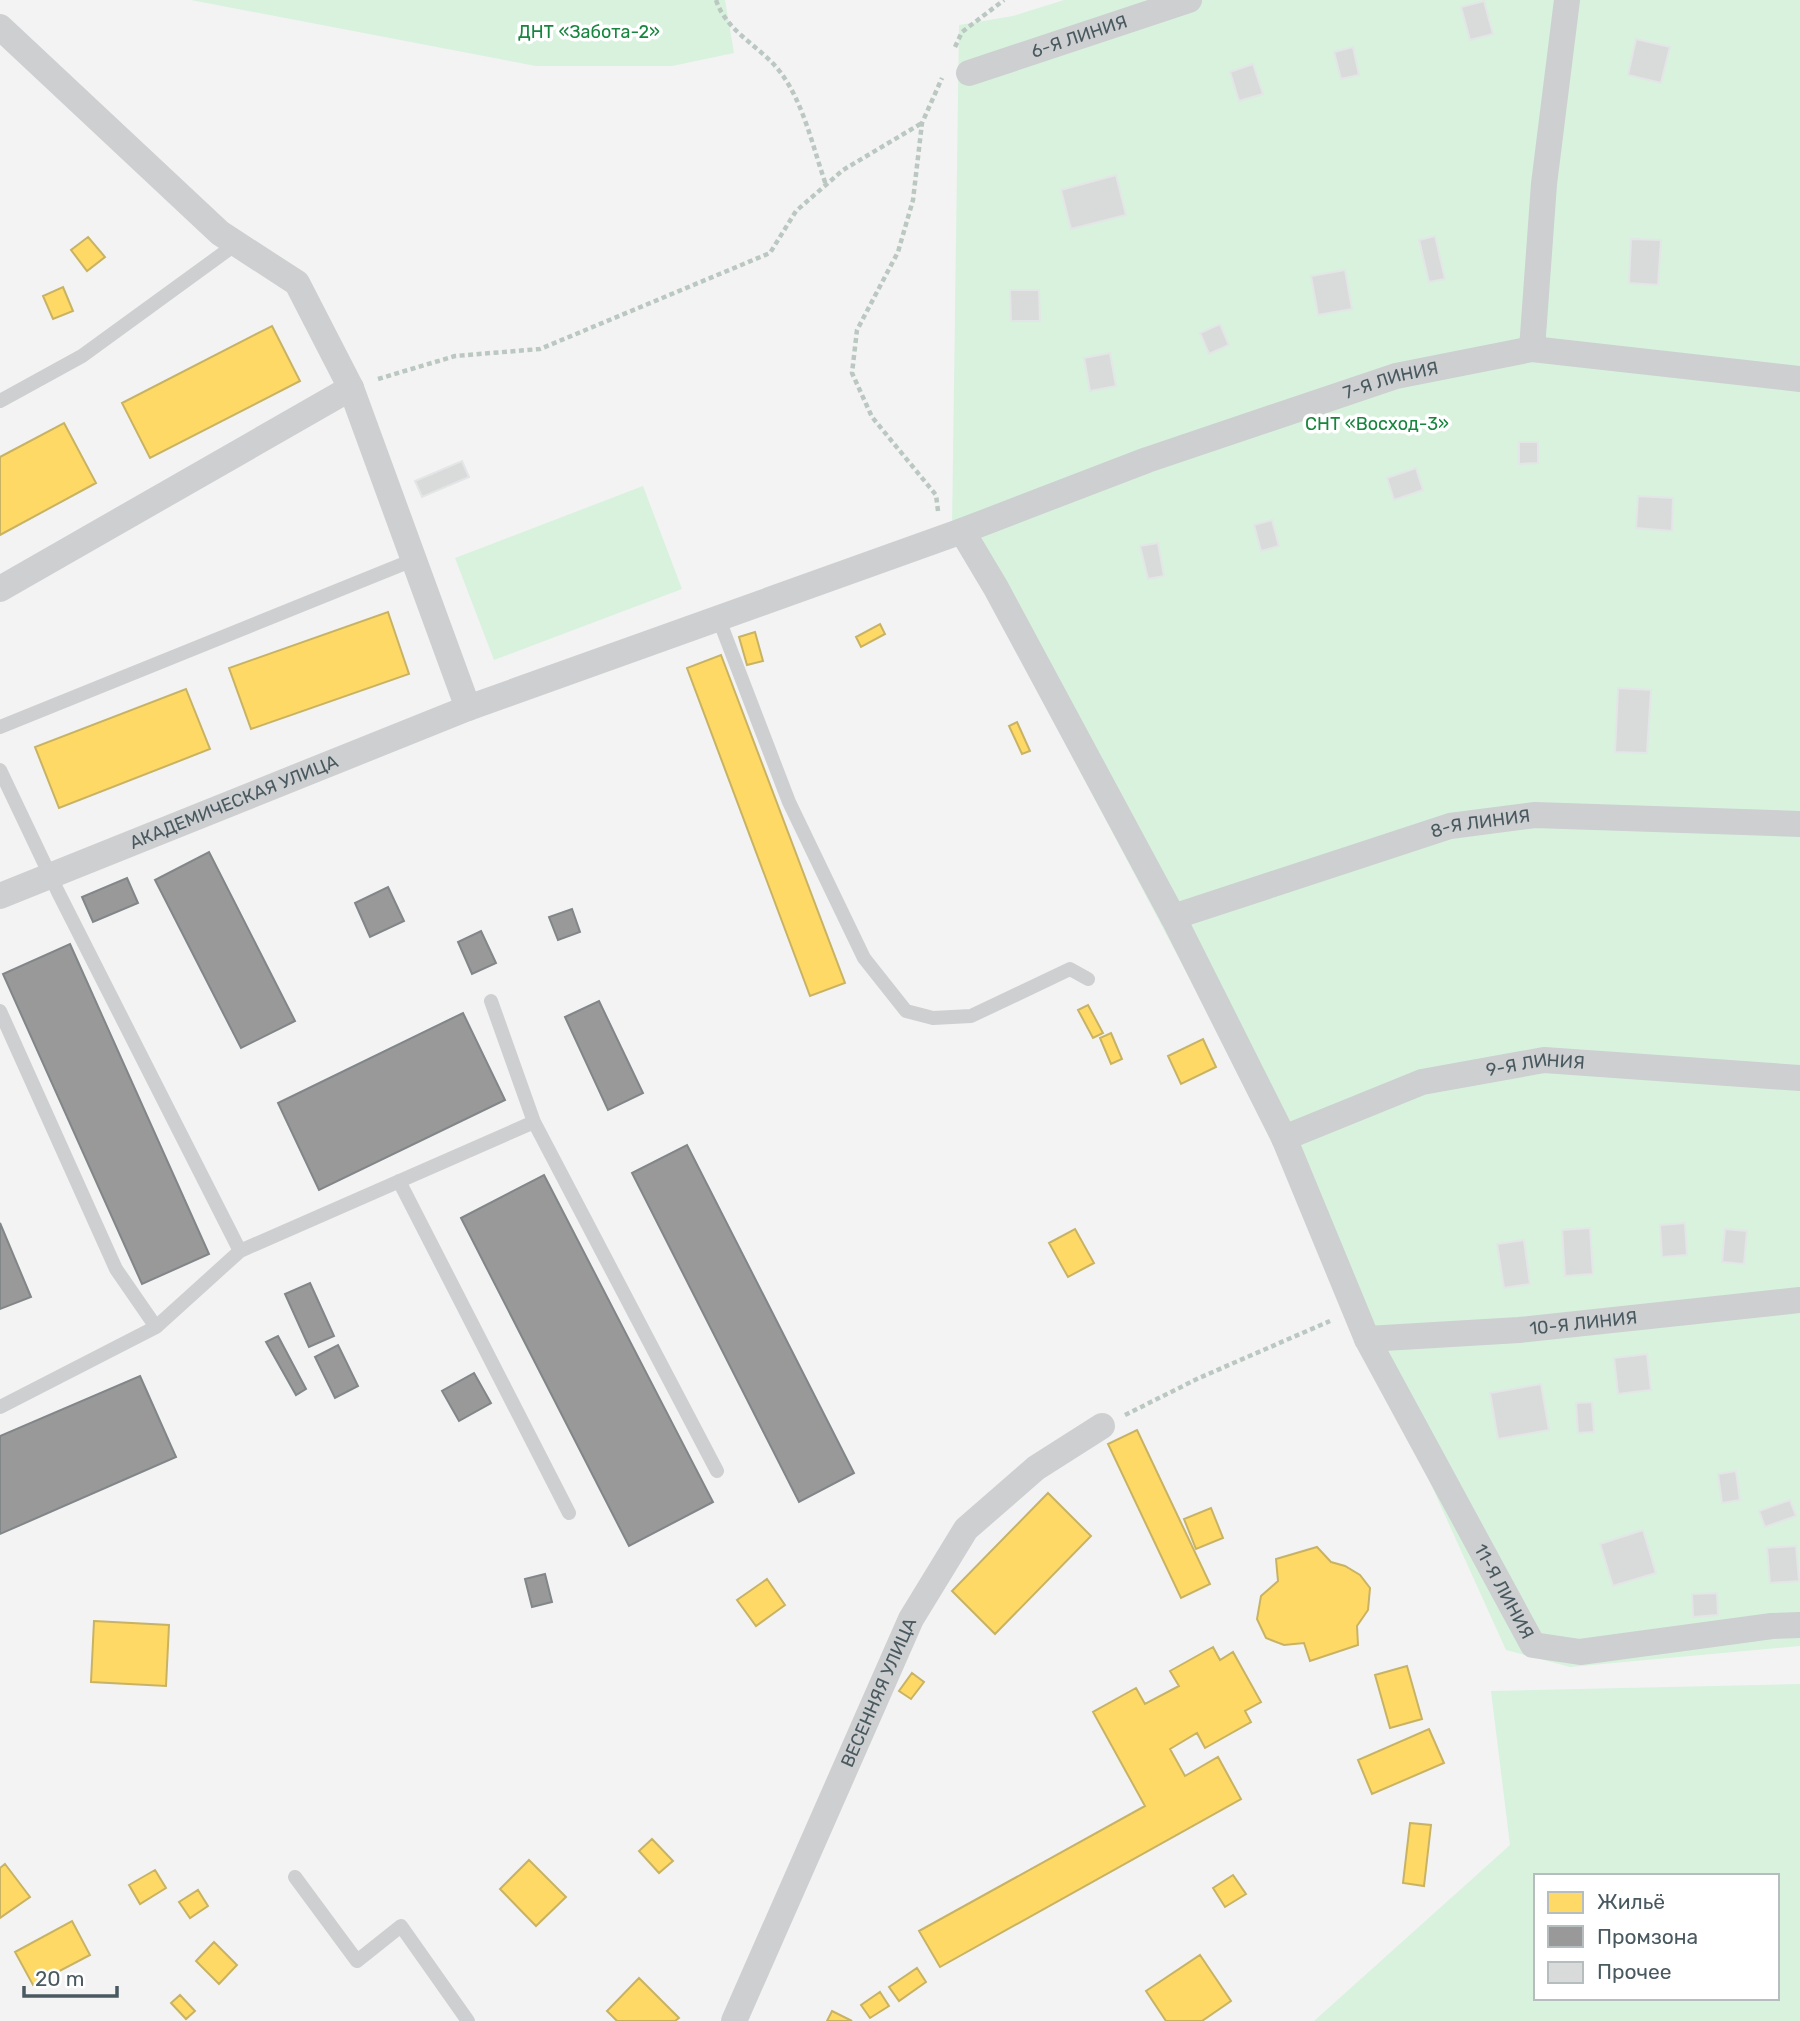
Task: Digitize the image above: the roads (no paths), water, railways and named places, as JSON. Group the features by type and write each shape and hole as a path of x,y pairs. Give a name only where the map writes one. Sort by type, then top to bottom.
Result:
{"street":[{"name":"6-Я ЛИНИЯ","path":"956,65 1189,0"},
{"path":"1532,349 1544,184 1567,0"},
{"path":"0,27 220,233 297,283 351,388 468,708"},
{"name":"7-Я ЛИНИЯ","path":"718,617 951,534 1147,460 1396,376 1532,349 1800,379"},
{"path":"0,589 351,388"},
{"path":"951,534 996,588 1173,916 1284,1138 1367,1339"},
{"name":"АКАДЕМИЧЕСКАЯ УЛИЦА","path":"0,896 468,708 718,617"},
{"name":"8-Я ЛИНИЯ","path":"1173,916 1450,826 1535,815 1800,824"},
{"name":"9-Я ЛИНИЯ","path":"1284,1138 1422,1082 1544,1060 1800,1078"},
{"name":"10-Я ЛИНИЯ","path":"1367,1339 1519,1330 1800,1300"},
{"name":"11-Я ЛИНИЯ","path":"1367,1339 1534,1645 1580,1652 1772,1626 1800,1625"},
{"name":"ВЕСЕННЯЯ УЛИЦА","path":"734,2021 911,1619 965,1530 1036,1468 1102,1426"}],"lane":[{"path":"0,401 82,356 236,244"},
{"path":"0,727 414,560"},
{"path":"718,617 789,802 864,958 906,1011 933,1018 971,1016 1070,969 1088,979"},
{"path":"0,770 50,876 240,1251"},
{"path":"491,1001 534,1122 717,1471"},
{"path":"0,1010 116,1269 156,1327"},
{"path":"0,1407 156,1327 240,1251 534,1122"},
{"path":"399,1181 569,1513"},
{"path":"295,1877 357,1961 401,1926 468,2021"}],"park label":[{"name":"ДНТ «Забота-2»","path":"589,32"},
{"name":"СНТ «Восход-3»","path":"1377,424"}]}
